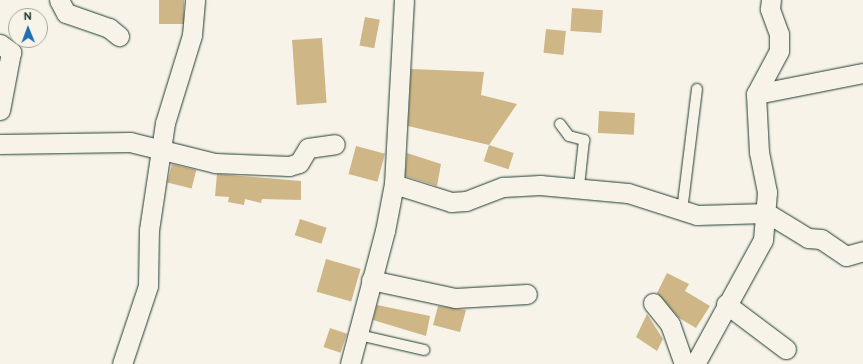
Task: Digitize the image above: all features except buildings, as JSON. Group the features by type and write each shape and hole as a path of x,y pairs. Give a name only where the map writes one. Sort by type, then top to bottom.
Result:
{"street":[{"path":"59,0 66,13 109,28 119,36"},
{"path":"122,364 148,286 149,230 165,123 192,35 195,0"},
{"path":"350,364 394,184 404,0"},
{"path":"653,303 670,324 695,363 726,304 756,258 767,213 756,94 779,51 779,34 770,9 771,0"},
{"path":"0,44 11,52 0,110"},
{"path":"756,94 863,73"},
{"path":"0,144 130,142 162,148 215,163 289,166 299,163 308,148 335,144"},
{"path":"394,184 451,202 466,201 504,187 579,186 628,193 697,215 767,213 808,238 821,239 846,256 863,251"},
{"path":"371,280 455,298 527,294"},
{"path":"726,304 786,349"}],"lane":[{"path":"682,211 697,88"},
{"path":"560,124 569,136 584,140 579,186"},
{"path":"358,335 424,350"}]}
